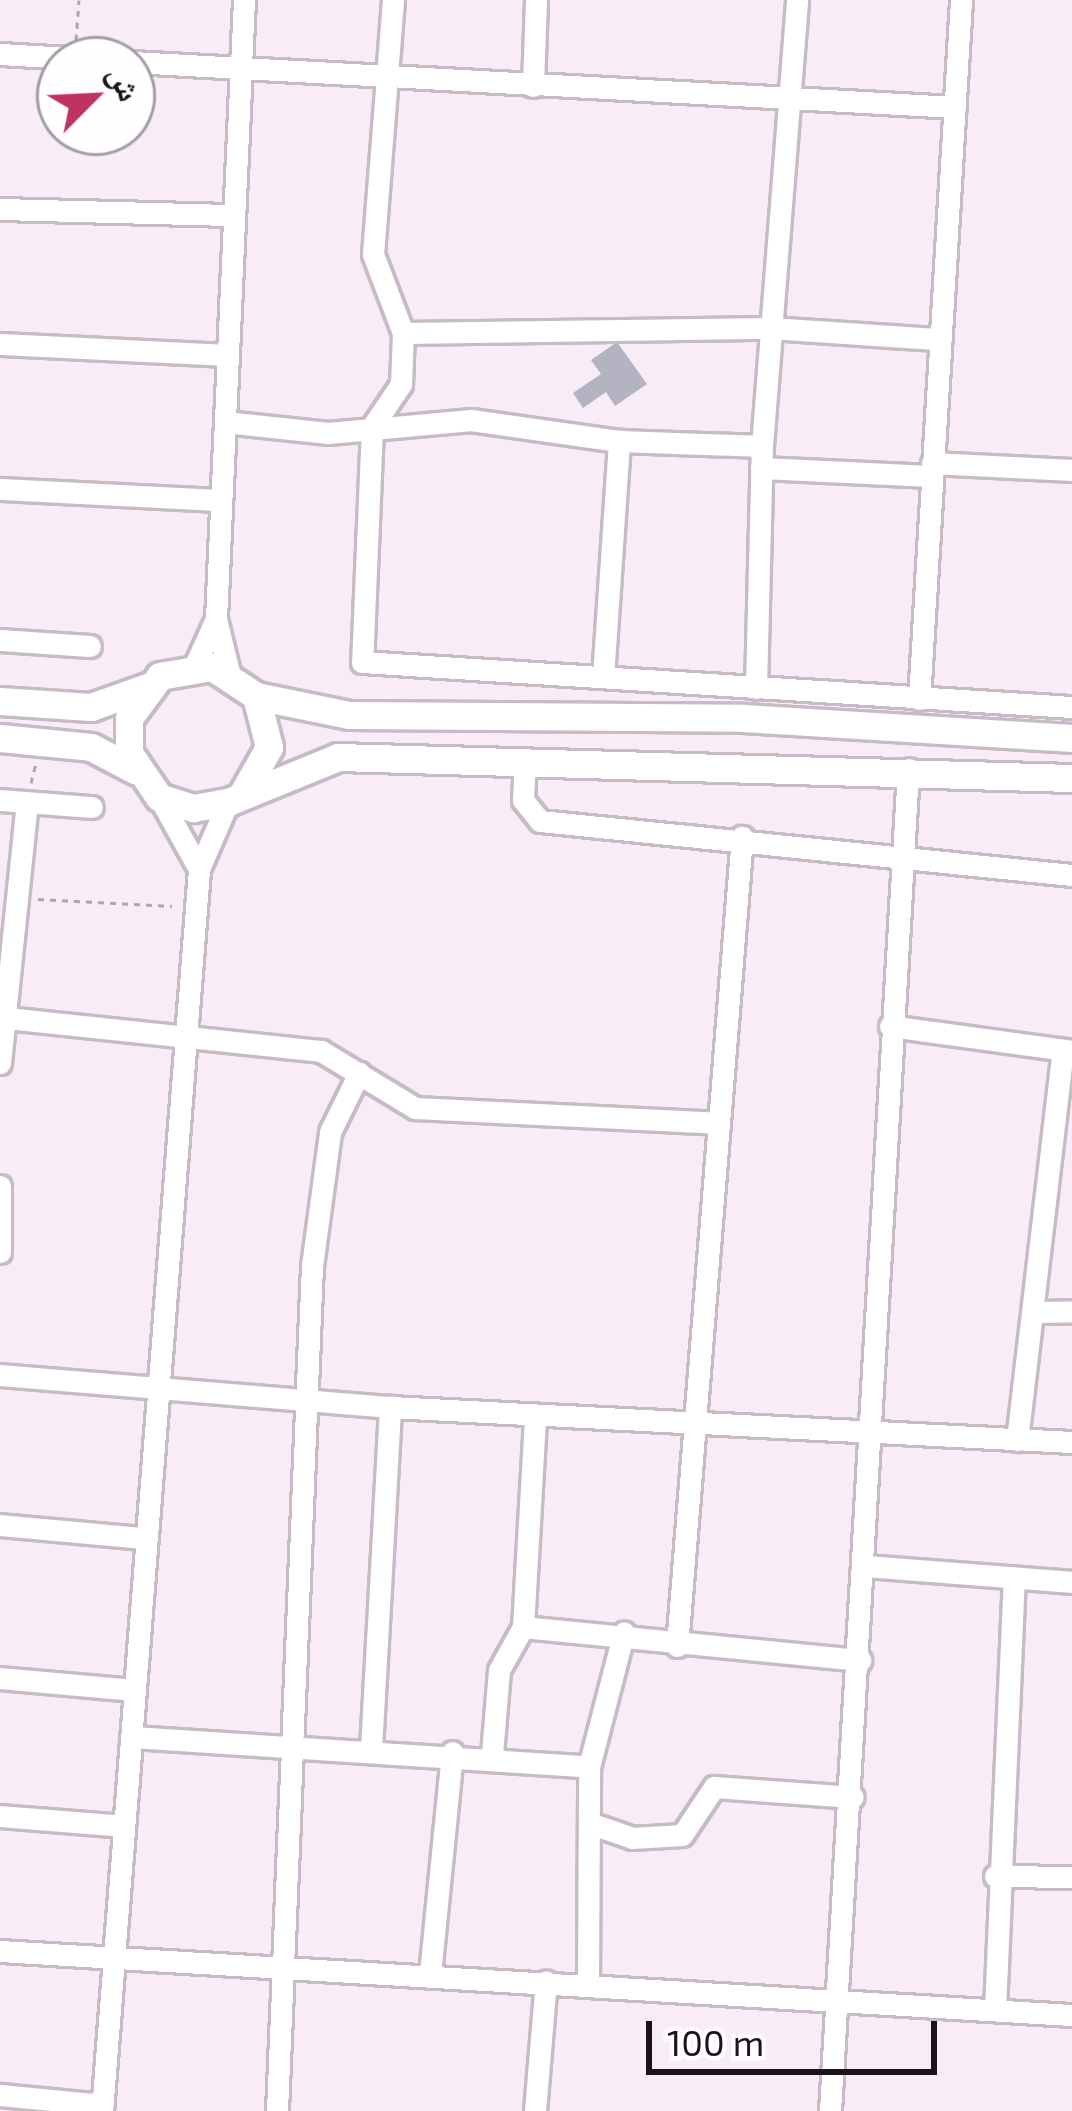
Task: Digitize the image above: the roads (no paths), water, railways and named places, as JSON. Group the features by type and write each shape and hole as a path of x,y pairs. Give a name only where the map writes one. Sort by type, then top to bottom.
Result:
{"main road":[{"path":"0,701 91,707 195,665 229,672 256,696 350,715 744,718 1072,738"},
{"path":"135,770 129,718 147,687"},
{"path":"235,797 269,747 256,696"},
{"path":"0,738 92,747 135,770 159,797 193,808 338,758 908,769 1072,778"}],"street":[{"path":"229,672 215,619 244,0"},
{"path":"393,0 373,254 403,333 401,384 372,427 362,662 1072,707"},
{"path":"532,86 536,0"},
{"path":"757,688 762,457 797,0"},
{"path":"919,699 937,339 961,0"},
{"path":"0,54 36,56"},
{"path":"156,63 955,107"},
{"path":"0,209 231,214"},
{"path":"403,333 770,328 937,339"},
{"path":"0,344 227,355"},
{"path":"225,422 328,433 471,420 762,457 931,469 1072,470"},
{"path":"603,677 619,441"},
{"path":"0,490 218,500"},
{"path":"195,665 215,619"},
{"path":"0,640 90,646"},
{"path":"525,760 525,807 540,821 742,837 1072,874"},
{"path":"830,2111 853,1797 890,1026 908,769"},
{"path":"159,797 199,869"},
{"path":"0,2096 103,2108 199,869 235,797"},
{"path":"0,800 92,807"},
{"path":"0,1063 19,922 27,802"},
{"path":"677,1646 742,837"},
{"path":"0,952 19,922"},
{"path":"8,1018 321,1052 415,1108 717,1123"},
{"path":"890,1026 1068,1050 1061,1180 1033,1312 1017,1440"},
{"path":"277,2111 290,1745 311,1399 312,1266 330,1132 358,1073"},
{"path":"0,1186 0,1252"},
{"path":"1033,1312 1072,1311"},
{"path":"0,1375 389,1407 1072,1442"},
{"path":"371,1749 389,1407"},
{"path":"492,1754 500,1670 523,1627 535,1416"},
{"path":"0,1525 144,1538"},
{"path":"866,1566 1072,1582"},
{"path":"995,2009 995,1876 1014,1577"},
{"path":"523,1627 624,1633 677,1646 860,1660"},
{"path":"588,1984 596,1826 589,1766 624,1633"},
{"path":"0,1678 134,1690"},
{"path":"131,1737 492,1754 589,1766"},
{"path":"430,1974 452,1752"},
{"path":"596,1826 632,1838 682,1835 714,1787 853,1797"},
{"path":"0,1816 124,1826"},
{"path":"995,1876 1072,1877"},
{"path":"0,1951 1072,2015"},
{"path":"535,2111 546,1982"}]}
